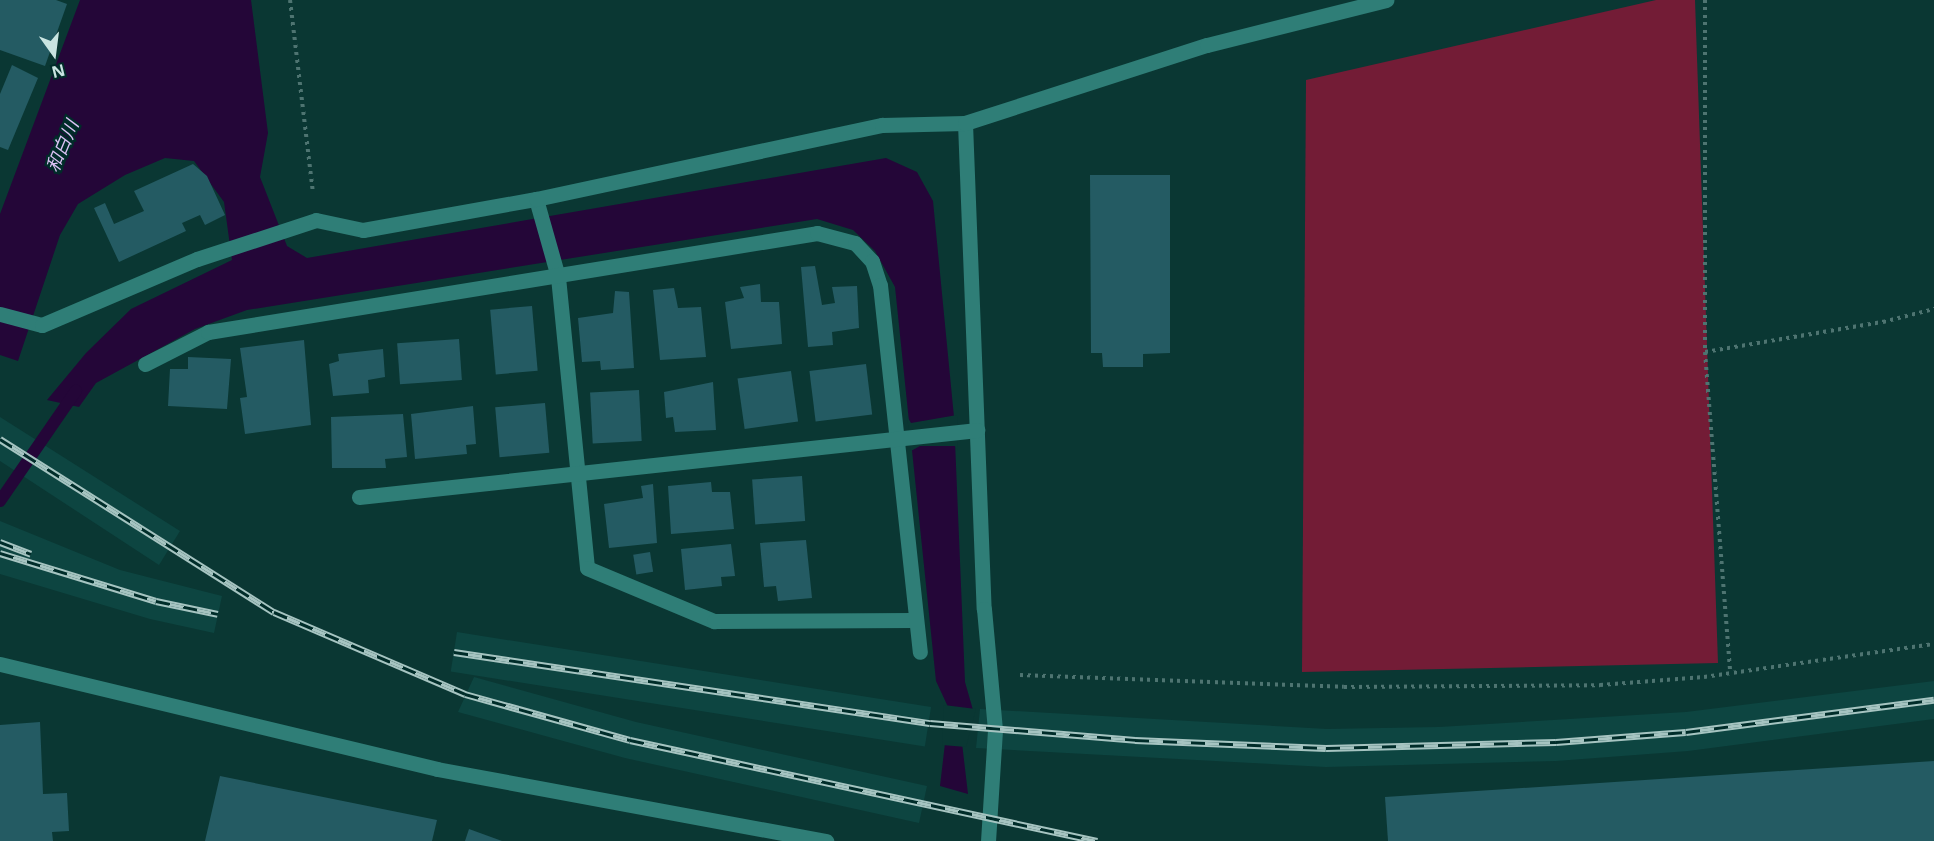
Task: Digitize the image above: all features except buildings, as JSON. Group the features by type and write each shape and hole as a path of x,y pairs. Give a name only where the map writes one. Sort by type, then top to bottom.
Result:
{"street":[{"path":"0,314 42,326 197,259 316,220 363,230 536,199 882,125 965,123 1207,45 1386,0"},
{"path":"965,123 989,675 995,730 988,841"},
{"path":"536,199 558,278 587,568 714,621 914,620"},
{"path":"145,364 208,332 558,278 817,233 855,243 872,261 880,285 914,620 920,652"},
{"path":"359,497 977,430"},
{"path":"0,664 436,769 826,841"}],"path":[{"path":"290,0 316,220"},
{"path":"1705,0 1705,352 1730,672"},
{"path":"1705,352 1883,322 1934,309"},
{"path":"989,675 1356,687 1600,685 1730,672 1934,644"}],"shaded area":[{"path":"1656,0 1695,0 1718,663 1302,672 1306,80"},
{"path":"0,417 180,531 159,565 0,461"},
{"path":"0,521 120,570 222,596 214,633 150,619 0,574"},
{"path":"457,632 931,707 925,747 451,672"},
{"path":"474,677 636,722 927,786 919,823 625,758 458,712"},
{"path":"1934,681 1934,719 1688,751 1556,761 1326,767 976,748 980,709 1327,729 1439,727 1686,712"}],"water":[{"name":"和白川","path":"80,0 251,0 268,133 260,177 287,246 307,258 886,158 917,172 933,201 954,417 965,682 973,710 962,743 968,794 940,786 949,709 936,681 895,287 875,251 853,230 817,219 247,310 195,329 96,383 79,407 47,400 86,353 131,309 232,260 224,202 194,161 165,158 125,175 78,204 60,235 18,361 0,355 0,214"}],"pier":[{"path":"957,415 958,451 955,446 920,446 911,451 907,416 911,423"},
{"path":"944,705 976,709 966,747 942,745"}],"waterway":[{"path":"0,501 76,391"}],"railway":[{"path":"0,439 274,612 465,694 630,740 1097,841"},
{"path":"0,542 31,554"},
{"path":"0,553 156,601 218,614"},
{"path":"454,652 930,723 1135,740 1326,748 1556,742 1686,732 1934,700"}]}
